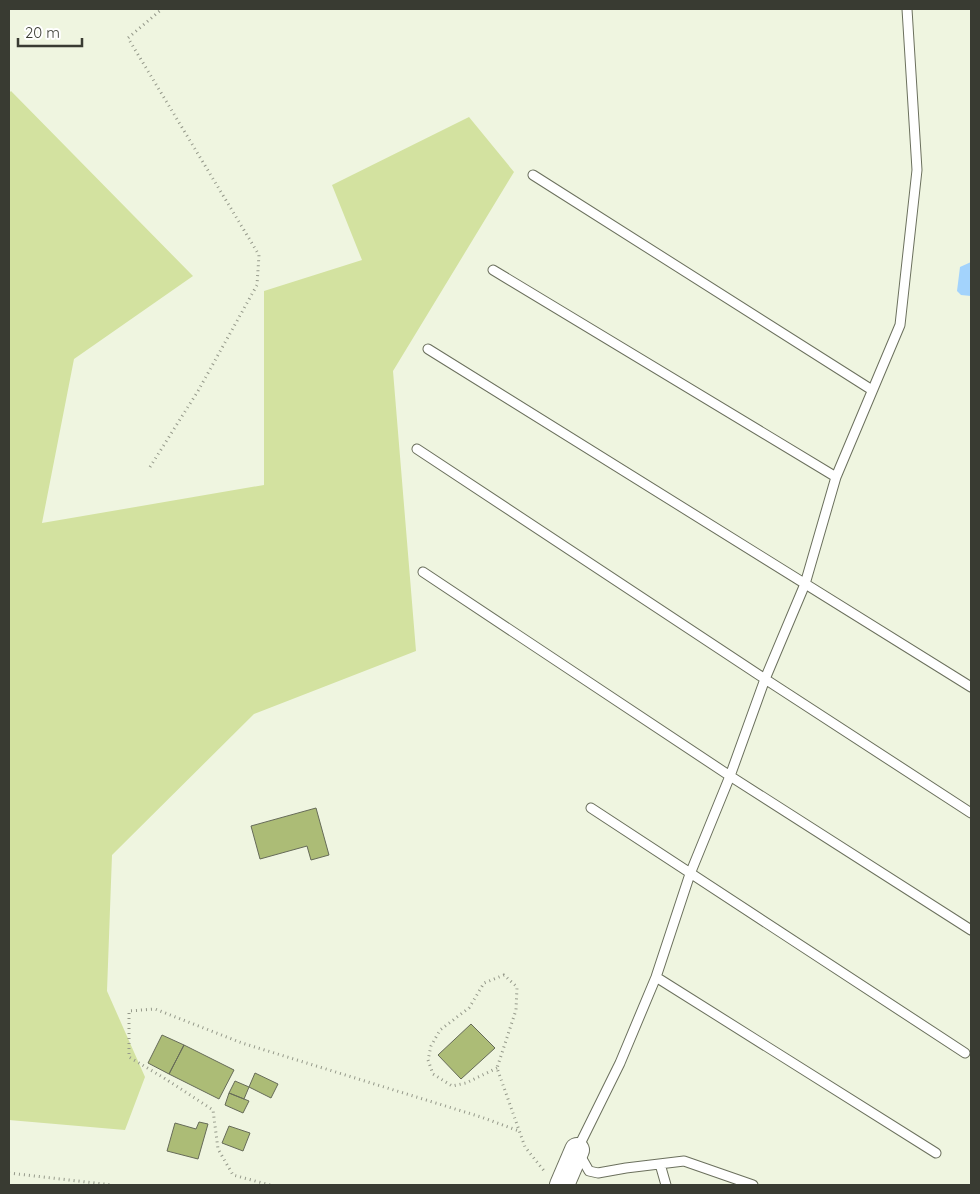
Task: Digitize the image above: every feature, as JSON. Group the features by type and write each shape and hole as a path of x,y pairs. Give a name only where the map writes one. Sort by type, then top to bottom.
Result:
{"main road":[{"path":"555,1180 578,1150"},
{"path":"578,1150 581,1185"}],"lane":[{"path":"753,1185 684,1161 598,1173 589,1171 578,1150 620,1063 656,977 690,874 730,776 765,680 805,584 836,477 900,325 917,170 907,9"},
{"path":"533,175 872,390"},
{"path":"492,270 836,477"},
{"path":"428,349 971,687"},
{"path":"416,449 765,680 971,813"},
{"path":"423,572 730,776 971,930"},
{"path":"591,808 965,1053"},
{"path":"656,977 936,1153"},
{"path":"660,1164 666,1185"}],"path":[{"path":"150,467 198,391 257,285 259,255 128,38 162,9"},
{"path":"497,1068 466,1083 452,1086 433,1074 428,1060 431,1046 440,1030 469,1008 484,983 504,975 517,987 516,1010 497,1068 525,1147 555,1180"},
{"path":"270,1185 233,1174 218,1149 213,1110 129,1057 129,1011 155,1009 242,1043 482,1117 519,1131"},
{"path":"9,1172 112,1185"}],"green space":[{"path":"11,91 193,276 74,359 42,523 264,485 264,291 362,260 332,185 469,117 514,172 393,371 416,651 254,714 112,855 107,991 145,1077 125,1130 9,1120 9,93"}],"water":[{"path":"971,262 971,296 961,295 957,291 960,267"}],"building":[{"path":"316,808 329,855 311,860 307,846 260,859 251,826"},
{"path":"471,1024 495,1048 461,1079 438,1055"},
{"path":"162,1035 184,1045 169,1074 148,1063"},
{"path":"184,1045 234,1070 219,1099 169,1074"},
{"path":"255,1073 278,1084 271,1098 249,1087"},
{"path":"235,1081 249,1087 244,1099 229,1093"},
{"path":"229,1093 249,1101 243,1113 225,1105"},
{"path":"199,1122 208,1124 198,1159 167,1151 175,1123 196,1129"},
{"path":"229,1126 250,1133 243,1151 222,1143"}]}
